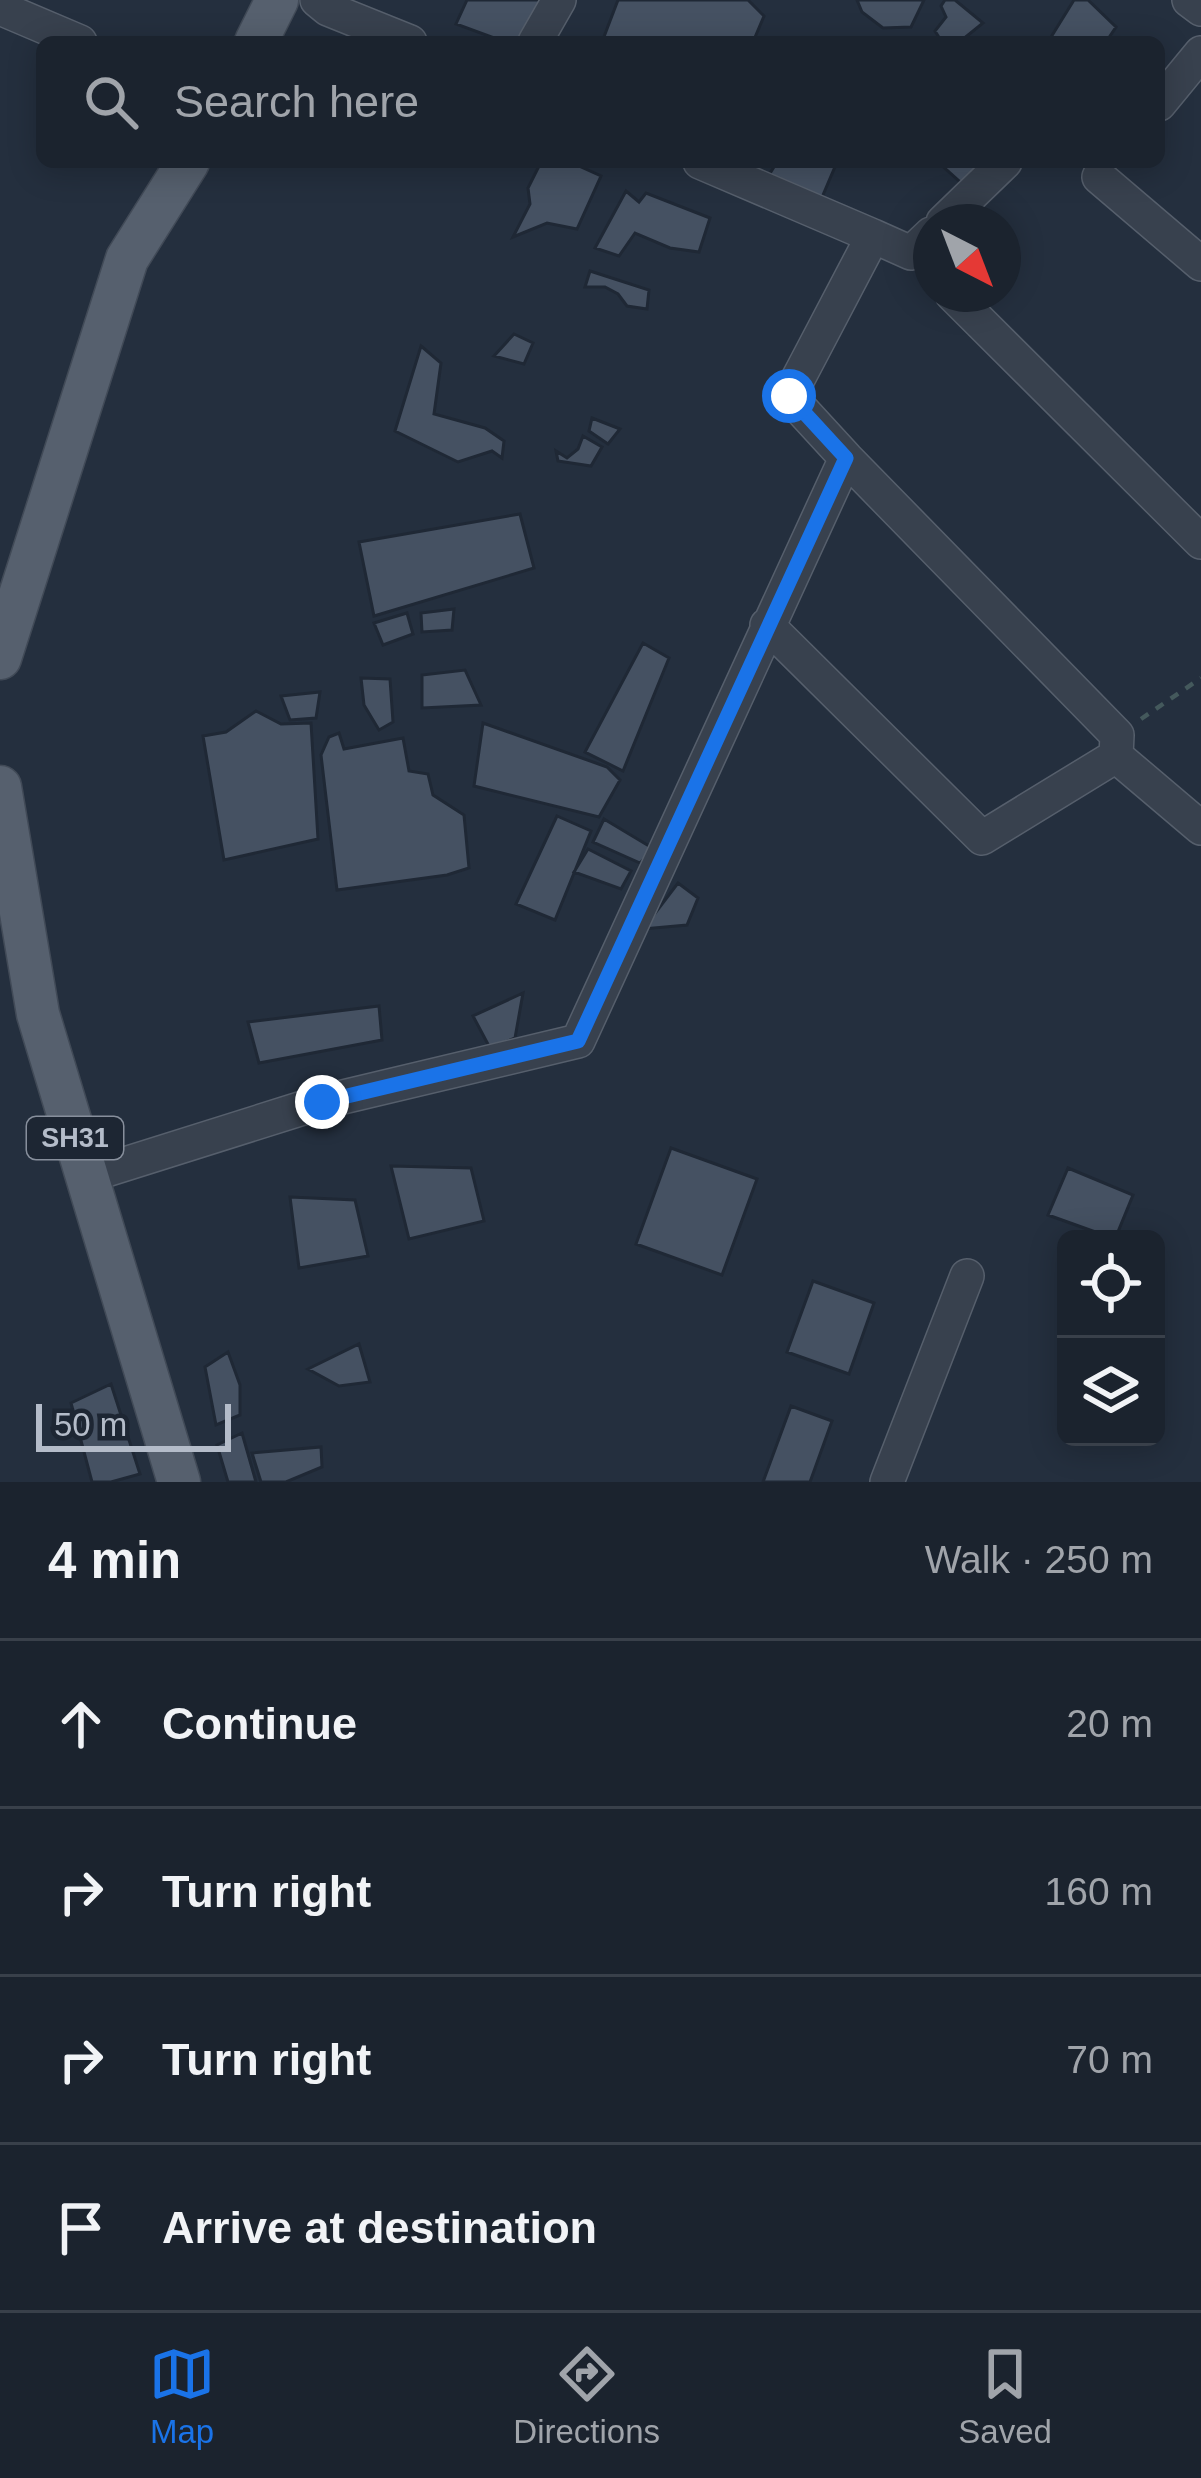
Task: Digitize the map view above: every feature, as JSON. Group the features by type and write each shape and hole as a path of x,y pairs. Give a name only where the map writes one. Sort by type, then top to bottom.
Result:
{"main road":[{"path":"259,36 277,0"},
{"path":"0,658 127,259 184,168"},
{"name":"SH31","path":"0,787 38,1014 179,1482"}],"street":[{"path":"317,0 395,36"},
{"path":"539,36 560,0"},
{"path":"1189,0 1201,9"},
{"path":"0,8 66,36"},
{"path":"1165,97 1201,53"},
{"path":"714,168 913,249"},
{"path":"962,204 999,168"},
{"path":"1097,168 1201,263"},
{"path":"873,236 789,396 1116,746 1201,828"},
{"path":"970,312 1201,542"},
{"path":"87,1176 322,1102 578,1041 846,458"},
{"path":"766,626 982,838 1116,746"},
{"path":"887,1482 967,1276"}],"path":[{"path":"1116,746 1201,678"}],"building":[{"path":"467,0 548,0 533,36 489,36 456,24"},
{"path":"618,0 748,0 764,16 756,36 604,36"},
{"path":"857,0 924,0 911,27 883,28 862,12"},
{"path":"945,0 955,0 983,23 967,36 938,36 935,31 946,17 941,6"},
{"path":"1074,0 1088,0 1116,27 1110,36 1052,36"},
{"path":"538,168 583,168 601,176 577,229 547,223 513,237 530,204 528,188"},
{"path":"773,168 834,168 820,202 761,188"},
{"path":"945,168 984,168 967,188"},
{"path":"626,191 639,202 646,193 710,218 699,252 670,248 635,233 619,256 595,248"},
{"path":"590,271 649,290 647,309 627,306 605,287 585,287"},
{"path":"514,334 533,343 524,364 494,356"},
{"path":"421,346 441,363 434,414 485,428 504,441 502,458 492,451 458,462 395,431"},
{"path":"592,418 620,429 608,444 589,431"},
{"path":"583,436 602,447 591,466 558,461 556,451 567,458 578,449"},
{"path":"520,514 534,568 374,616 359,542"},
{"path":"454,609 452,630 422,632 421,613"},
{"path":"407,613 413,634 383,645 374,623"},
{"path":"643,643 669,658 623,771 585,752"},
{"path":"465,670 481,705 422,708 422,675"},
{"path":"361,678 390,679 393,722 379,730 364,705"},
{"path":"320,692 316,718 290,720 281,696"},
{"path":"256,711 281,724 311,723 318,839 224,860 203,736 226,732"},
{"path":"483,723 607,767 620,780 599,817 474,786"},
{"path":"339,733 344,749 403,738 409,771 428,774 433,795 464,815 469,868 337,890 321,755 329,737"},
{"path":"557,816 591,831 555,920 516,904"},
{"path":"604,819 654,849 640,863 593,842"},
{"path":"588,849 631,871 621,889 574,872"},
{"path":"678,883 698,898 687,925 643,929"},
{"path":"523,993 515,1038 490,1048 473,1016"},
{"path":"379,1006 382,1040 259,1063 248,1022"},
{"path":"671,1148 757,1179 722,1275 636,1244"},
{"path":"391,1166 471,1168 484,1221 409,1239"},
{"path":"1068,1168 1133,1195 1119,1230 1090,1230 1048,1215"},
{"path":"290,1197 355,1200 368,1256 299,1268"},
{"path":"813,1281 874,1303 849,1374 787,1352"},
{"path":"359,1344 370,1382 339,1386 308,1369"},
{"path":"228,1352 240,1385 240,1415 216,1425 205,1367"},
{"path":"111,1384 140,1474 92,1482 71,1403"},
{"path":"791,1406 832,1421 810,1482 763,1482"},
{"path":"242,1433 256,1482 228,1482 217,1445"},
{"path":"321,1447 322,1467 286,1482 261,1482 252,1453"}],"route":[{"path":"322,1102 578,1041 846,458 789,396"}]}
